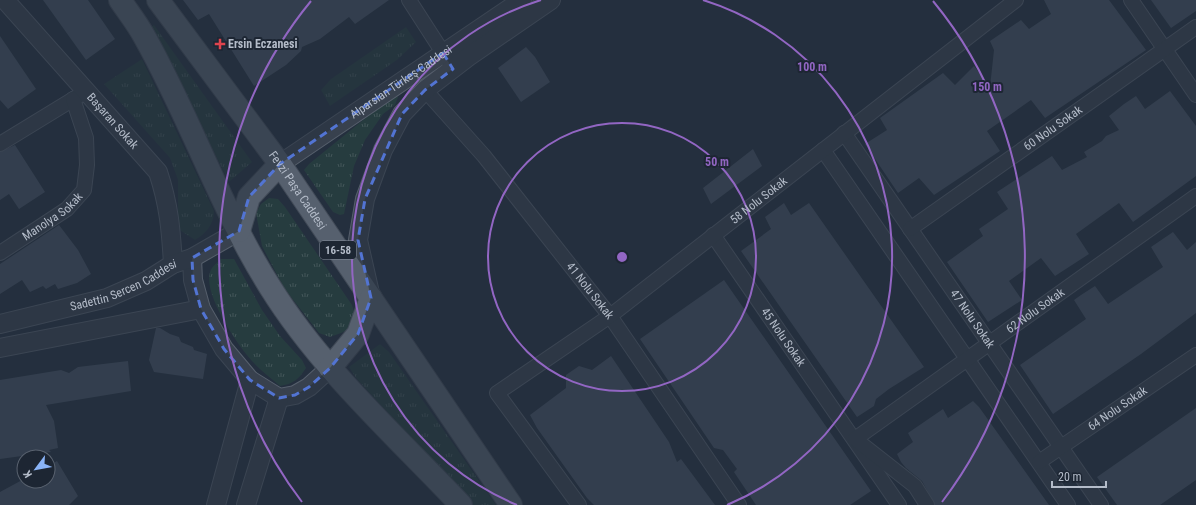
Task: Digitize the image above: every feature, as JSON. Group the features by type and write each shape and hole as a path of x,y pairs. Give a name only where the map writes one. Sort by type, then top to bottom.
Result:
{"main road":[{"path":"120,0 144,35 239,230 270,286 296,324 330,368 461,505"},
{"name":"Fevzi Paşa Caddesi","path":"158,0 280,164 511,505"},
{"path":"239,230 249,197 280,164"},
{"path":"330,368 358,334 371,298"}],"street":[{"name":"Başaran Sokak","path":"5,0 80,95 158,172 166,197 172,264"},
{"path":"409,0 453,69"},
{"name":"Alparslan Türkeş Caddesi","path":"280,164 522,0"},
{"name":"Alparslan Türkeş Caddesi","path":"371,298 358,240 364,199 383,150 402,114 425,90 468,57 551,0"},
{"name":"58 Nolu Sokak","path":"579,505 497,393 610,316 1016,0"},
{"path":"1131,0 1196,95"},
{"name":"60 Nolu Sokak","path":"910,229 1196,27"},
{"name":"41 Nolu Sokak","path":"425,90 484,156 610,316 739,505"},
{"path":"0,144 80,95"},
{"name":"Manolya Sokak","path":"0,253 67,209 84,190 87,165 86,138 80,95"},
{"name":"47 Nolu Sokak","path":"844,133 1101,505"},
{"path":"822,150 1068,505"},
{"name":"62 Nolu Sokak","path":"855,439 989,342 1196,196"},
{"name":"Sadettin Sercen Caddesi","path":"0,324 107,298 146,281 172,264 192,258 239,230"},
{"name":"45 Nolu Sokak","path":"713,235 855,439 899,505"},
{"path":"192,258 192,280 201,309 224,349 250,380 279,398 295,395 308,387 330,368"},
{"path":"0,348 201,309"},
{"name":"64 Nolu Sokak","path":"1039,462 1196,355"},
{"path":"216,505 250,380"},
{"path":"246,505 279,398"},
{"name":"45 Nolu Sokak","path":"855,439 915,486 927,505"}],"highlighted area":[{"path":"443,53 453,69 425,90 402,114 365,199 358,240 371,298 358,334 330,368 309,387 295,395 279,398 250,380 224,349 201,309 193,280 192,258 239,231 249,197 280,164"}],"green space":[{"path":"154,25 252,162 229,182 151,27"},
{"path":"406,27 416,42 397,60 330,106 321,90 331,79"},
{"path":"142,59 214,211 213,220 209,228 203,235 195,240 178,229 178,180 170,158 104,84"},
{"path":"394,95 398,97 395,105 383,114 365,140 354,166 344,214 340,215 333,212 304,170 309,164"},
{"path":"269,198 278,199 285,207 352,305 356,317 349,328 339,334 330,337 319,333 284,288 262,246 256,213 261,204"},
{"path":"221,259 234,259 262,310 280,336 302,360 306,368 298,378 289,384 280,386 252,361 238,343 222,316 210,289 209,277 212,268"},
{"path":"380,344 389,352 496,505 472,505 356,378 349,367"}],"building":[{"path":"43,0 88,0 115,39 86,60"},
{"path":"183,0 389,0 355,24 349,17 320,39 302,47 301,51 286,65 254,86 209,14 198,20"},
{"path":"1044,0 1109,0 1146,50 1045,118 1031,100 987,131 1000,151 934,195 919,178 898,193 865,144 887,130 880,118 943,73 955,85 974,66 990,87 994,50 990,41 1021,20 1029,29 1051,14"},
{"path":"1151,0 1196,0 1196,11 1171,28"},
{"path":"0,36 36,89 8,109 0,100"},
{"path":"526,47 535,57 550,82 521,102 498,68"},
{"path":"1170,91 1196,126 1196,176 1133,222 1119,203 1076,234 1089,254 1055,276 1041,258 1009,281 1022,300 988,322 947,262 983,236 979,229 1008,209 997,192 1052,156 1062,170 1087,157 1084,152 1102,141 1106,136 1119,130 1109,116 1124,104 1136,96 1145,109"},
{"path":"15,145 45,192 19,209 9,194 0,200 0,152"},
{"path":"753,149 762,166 711,204 703,188"},
{"path":"784,203 791,215 809,203 924,367 889,389 876,399 874,406 857,417 741,251 771,229 765,217"},
{"path":"59,225 78,250 91,274 77,283 58,289 55,284 46,289 43,286 30,292 22,280 0,294 0,264"},
{"path":"1173,232 1187,250 1196,242 1196,313 1141,354 1053,414 1020,365 1086,319 1074,300 1081,295 1095,286 1108,304 1163,267 1151,247"},
{"path":"724,280 871,491 850,505 756,505 734,472 737,469 723,450 714,448 640,339"},
{"path":"156,328 160,328 179,337 181,342 193,347 194,350 207,354 203,379 154,372 149,360"},
{"path":"611,356 669,442 677,462 681,459 715,505 594,505 587,498 537,428 530,415 566,388 566,375 579,366 592,370"},
{"path":"128,361 131,391 46,405 54,421 58,448 16,449 16,457 0,459 0,380 61,370 69,373 78,367"},
{"path":"973,401 979,407 1049,505 935,505 922,481 901,462 897,454 913,442 908,433 943,409 948,418"},
{"path":"1196,408 1196,480 1160,505 1117,505 1097,477"},
{"path":"56,462 78,496 69,505 0,505 0,492 16,483 16,489 56,489"}],"place":[{"name":"Ersin Eczanesi","path":"220,44"}]}
